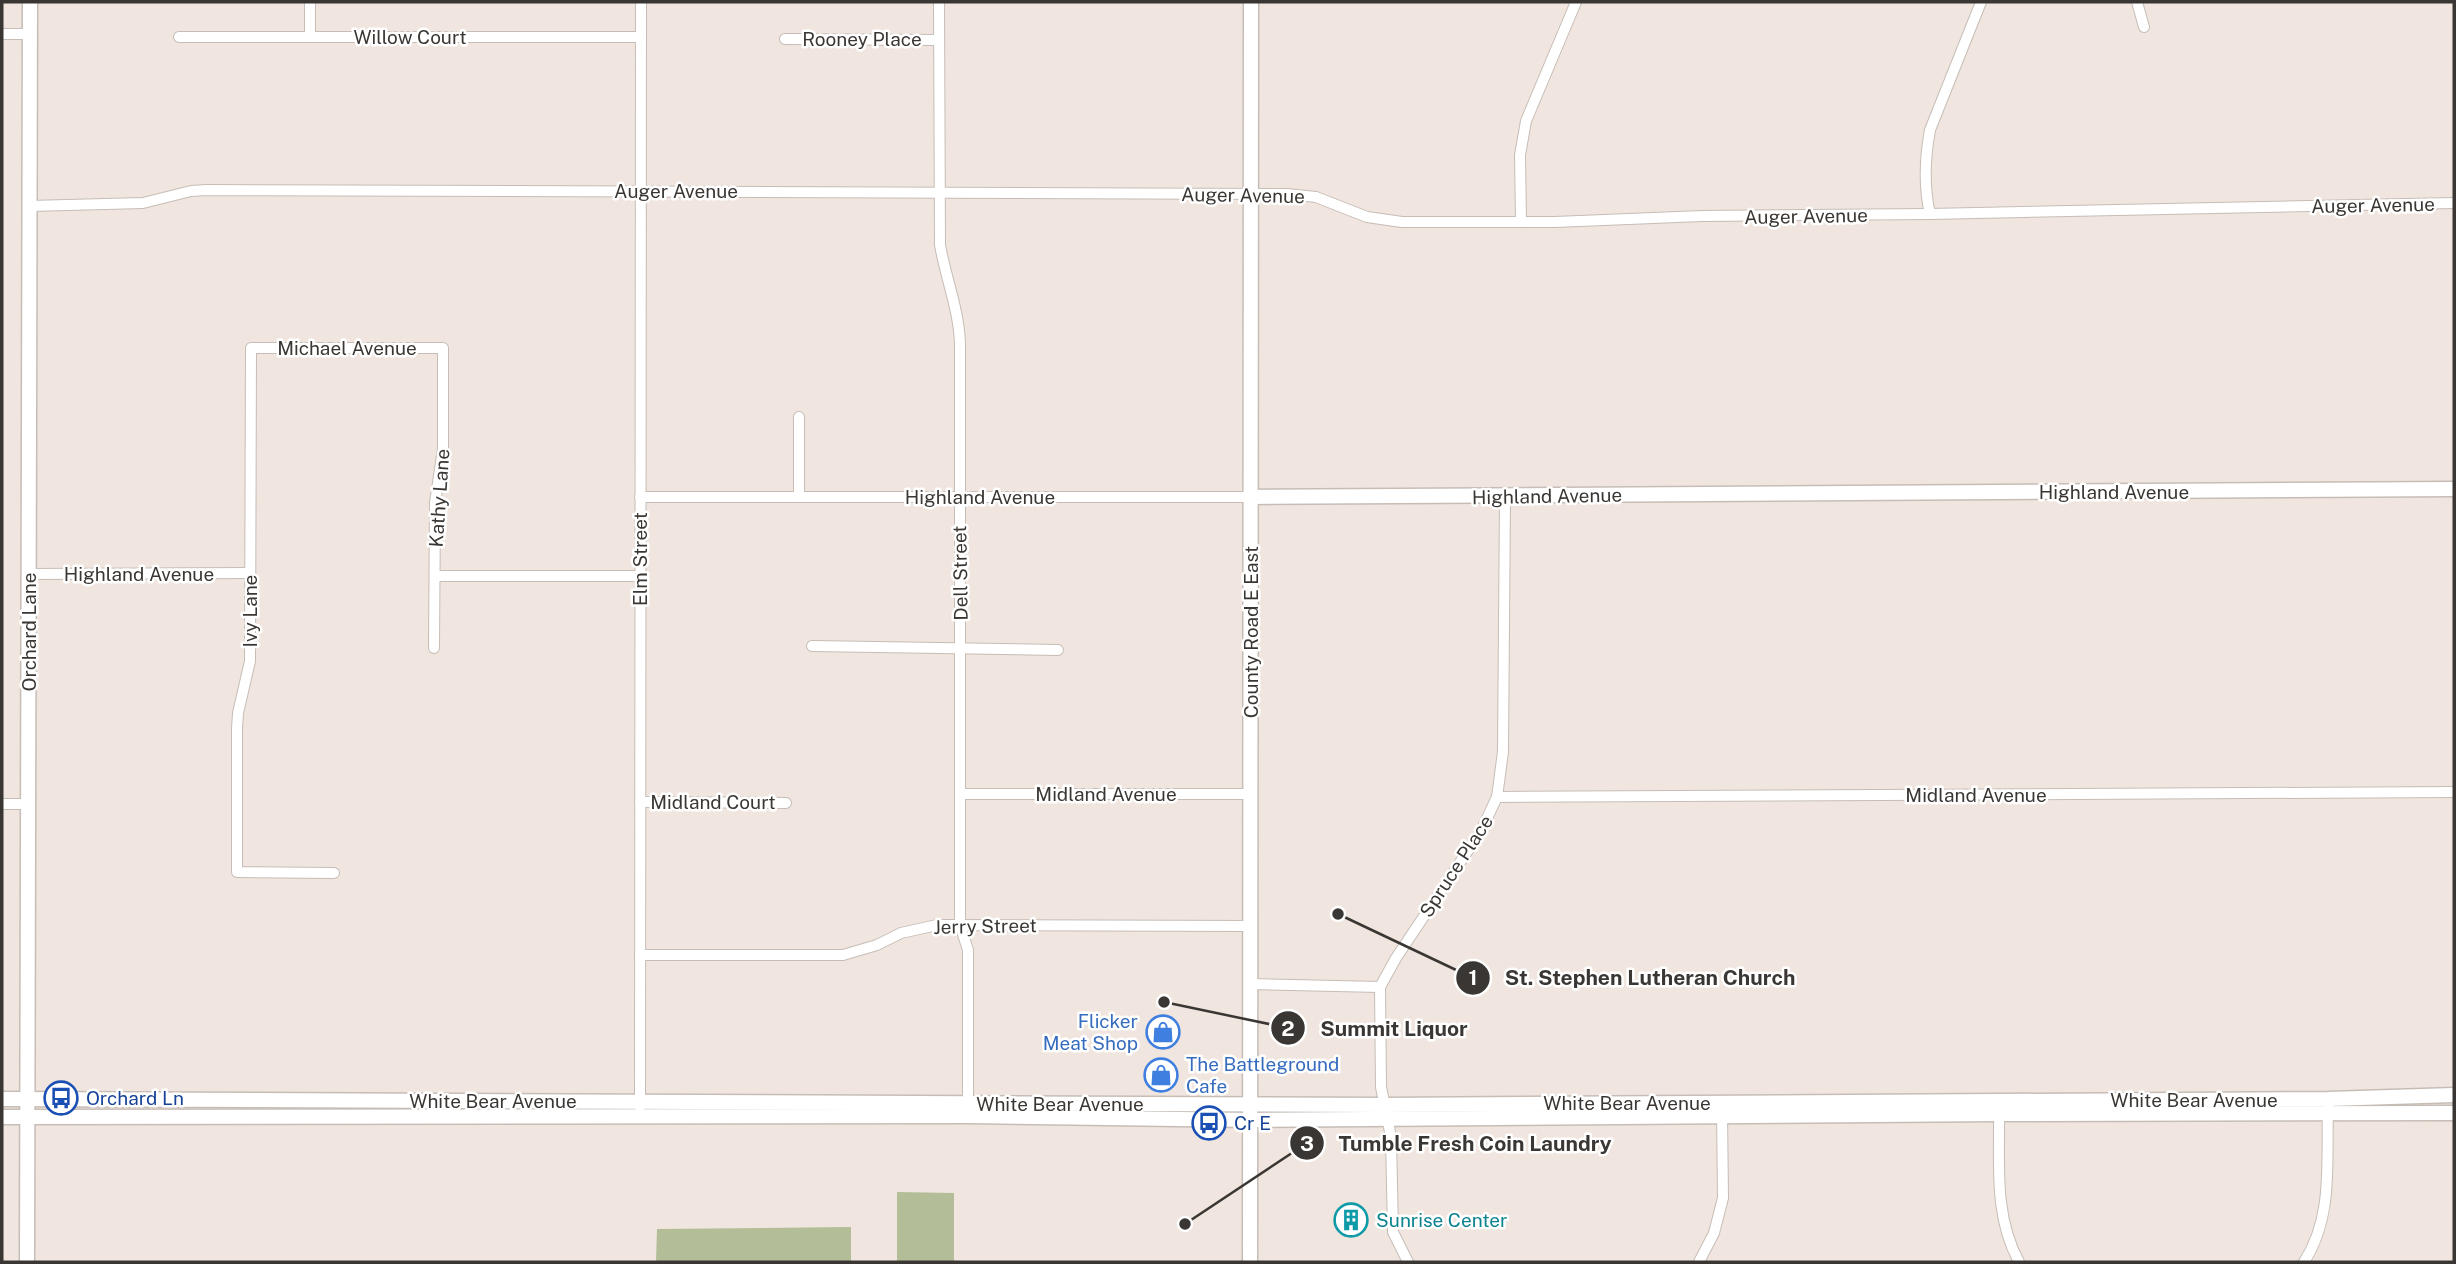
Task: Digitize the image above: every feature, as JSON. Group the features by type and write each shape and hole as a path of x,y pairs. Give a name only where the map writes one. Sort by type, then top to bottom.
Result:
{"main road":[{"name":"Orchard Lane","path":"27,1262 30,2"},
{"name":"County Road E East","path":"1250,1262 1251,2"},
{"name":"Highland Avenue","path":"1251,498 2454,489"},
{"name":"White Bear Avenue","path":"2328,1106 2454,1096"},
{"name":"White Bear Avenue","path":"2,1099 1250,1121 1385,1112 1999,1107 2328,1106 2454,1113"},
{"name":"White Bear Avenue","path":"2,1117 968,1104 1251,1104 1385,1112"}],"street":[{"path":"310,2 310,37"},
{"name":"Elm Street","path":"640,1109 641,2"},
{"name":"Dell Street","path":"939,2 940,245 959,326 960,925 968,950 968,1104"},
{"path":"1521,222 1521,140 1526,121 1576,2"},
{"path":"1930,214 1927,201 1927,152 1930,130 1981,2"},
{"path":"2137,2 2144,27"},
{"path":"2,34 30,34"},
{"name":"Willow Court","path":"179,37 640,37"},
{"name":"Rooney Place","path":"785,39 939,40"},
{"name":"Auger Avenue","path":"29,206 143,203 191,191 207,190 1251,194 1316,197 1367,217 1402,222 1521,222 1702,216 2454,203"},
{"name":"Michael Avenue","path":"251,348 443,348"},
{"name":"Ivy Lane","path":"251,348 250,660 238,713 236,872 334,873"},
{"name":"Kathy Lane","path":"434,648 435,503 443,449 443,348"},
{"path":"799,417 799,497"},
{"name":"Highland Avenue","path":"640,497 1251,498"},
{"name":"Spruce Place","path":"1380,987 1396,958 1481,831 1497,797 1503,752 1505,497"},
{"name":"Highland Avenue","path":"29,574 250,573"},
{"path":"435,576 640,576"},
{"path":"812,646 1058,650"},
{"name":"Midland Avenue","path":"1497,797 2454,792"},
{"name":"Midland Avenue","path":"960,794 1251,794"},
{"name":"Midland Court","path":"640,802 786,803"},
{"path":"2,804 28,804"},
{"name":"Jerry Street","path":"639,955 843,955 869,948 918,928 937,925 1251,926"},
{"path":"1251,984 1380,987 1385,1112 1391,1137 1393,1232 1408,1262"},
{"path":"2304,1262 2316,1240 2326,1198 2328,1106"},
{"path":"1999,1107 2001,1215 2008,1240 2019,1262"},
{"path":"1699,1262 1717,1224 1723,1198 1722,1109"}],"green space":[{"path":"897,1192 954,1193 954,1262 897,1262"},
{"path":"851,1227 851,1262 656,1262 657,1229"}],"place":[{"name":"St. Stephen Lutheran Church","path":"1338,914"},
{"name":"Summit Liquor","path":"1164,1002"},
{"name":"Flicker Meat Shop","path":"1163,1032"},
{"name":"The Battleground Cafe","path":"1161,1075"},
{"name":"Orchard Ln","path":"61,1098"},
{"name":"Cr E","path":"1209,1123"},
{"name":"Sunrise Center","path":"1351,1220"},
{"name":"Tumble Fresh Coin Laundry","path":"1185,1224"}]}
